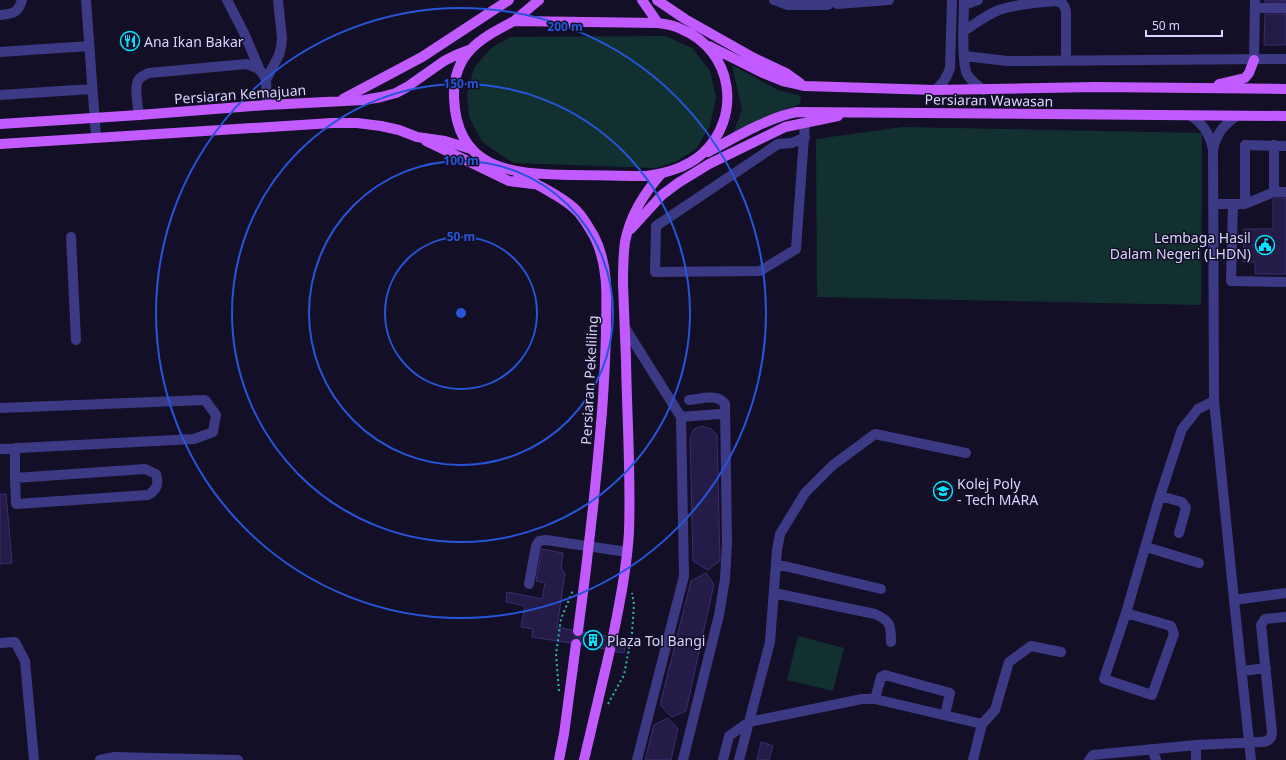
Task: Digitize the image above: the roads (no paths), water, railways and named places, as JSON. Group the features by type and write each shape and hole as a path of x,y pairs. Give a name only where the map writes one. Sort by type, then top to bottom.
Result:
{"main road":[{"path":"340,101 422,57 509,0"},
{"path":"514,21 658,23 681,28 697,37 715,56 724,74 726,89 727,107 722,127 711,145 701,155 685,165 662,173 646,176 543,174 514,171 481,158 471,149 462,137 457,121 454,106 454,90 457,74 469,50 479,41 514,21 539,0"},
{"path":"642,0 658,23"},
{"path":"657,0 690,22 754,58 786,73 805,86"},
{"name":"Persiaran Wawasan","path":"705,44 763,73 783,81 805,86 935,90 1096,87 1286,90"},
{"name":"Persiaran Kemajuan","path":"0,124 375,98 396,93 419,80 444,61 469,50"},
{"path":"1208,88 1245,78 1249,73 1254,60"},
{"name":"Persiaran Wawasan","path":"701,155 771,120 789,113 798,112 1286,116"},
{"path":"627,234 662,195 678,182 709,164 785,127 853,112"},
{"path":"0,144 332,123 357,123 399,130 417,137 509,182 535,184"},
{"path":"417,137 445,141 471,149"},
{"name":"Persiaran Pekeliling","path":"514,171 577,211 594,237 604,270 607,292 606,357 597,471 578,631"},
{"path":"612,636 622,591 628,532 623,269 625,248 627,234 632,218 638,206 662,173"},
{"path":"559,760 576,644"},
{"path":"584,760 610,650"}],"street":[{"path":"0,15 14,13 19,8 22,0"},
{"path":"86,0 96,137"},
{"path":"227,0 266,80 267,105"},
{"path":"266,80 279,55 281,46 282,38 278,0"},
{"path":"777,1 788,5 889,0"},
{"path":"935,90 944,83 950,68 952,0"},
{"path":"978,0 964,3 964,56 967,73 971,80 983,90"},
{"path":"964,31 989,15 1008,7 1055,0 1064,5 1066,11 1066,61"},
{"path":"1254,60 1255,4 1286,8"},
{"path":"0,52 89,46"},
{"path":"964,56 1006,61 1286,60"},
{"path":"139,115 136,88 137,82 140,78 149,73 246,64 259,68"},
{"path":"0,95 92,89"},
{"path":"1191,116 1206,130 1213,149"},
{"path":"1236,116 1220,130 1215,139 1213,149 1214,401 1251,760"},
{"path":"804,142 778,144 656,226 655,272 760,270 796,249 804,142 805,123"},
{"path":"1245,204 1245,145 1286,146"},
{"path":"1274,145 1274,192"},
{"path":"1214,204 1245,204 1274,192 1286,192"},
{"path":"1233,204 1231,281 1286,282"},
{"path":"70,236 76,340"},
{"path":"625,328 681,417 684,576 637,760"},
{"path":"683,760 719,615 725,579 727,543 725,404 719,398 714,397 689,400"},
{"path":"0,408 205,400 216,415 213,432 194,439 0,449"},
{"path":"1126,613 1172,626 1174,634 1152,695 1104,679 1126,613 1160,496 1182,429 1198,409 1214,401"},
{"path":"681,417 720,414 725,416"},
{"path":"740,760 770,642 777,550 780,534 805,493 833,465 875,434 966,453"},
{"path":"15,448 16,504 148,494 154,492 157,487 158,480 156,474 145,469 16,478"},
{"path":"1160,496 1182,502 1186,508 1179,533"},
{"path":"529,584 536,546 539,541 546,540 627,552"},
{"path":"1146,547 1199,563"},
{"path":"776,564 881,589"},
{"path":"774,593 875,614 884,618 888,622 891,630 891,642"},
{"path":"1234,600 1286,593"},
{"path":"1088,760 1093,755 1196,745 1265,742 1269,740 1272,736 1261,625 1265,619 1286,617"},
{"path":"0,643 15,642 25,661 34,760"},
{"path":"974,760 982,724 995,710 1009,662 1031,646 1061,652"},
{"path":"1242,671 1266,668"},
{"path":"875,699 881,677 885,675 950,693 945,715"},
{"path":"723,760 729,736 749,722 862,699 875,699 982,724"},
{"path":"1196,745 1196,760"},
{"path":"1152,749 1156,760"},
{"path":"100,760 114,757 140,759 238,760"}],"place":[{"name":"Ana Ikan Bakar","path":"130,41"},
{"name":"Lembaga Hasil Dalam Negeri (LHDN)","path":"1265,245"},
{"name":"Kolej Poly - Tech MARA","path":"943,491"},
{"name":"Plaza Tol Bangi","path":"593,640"}]}
